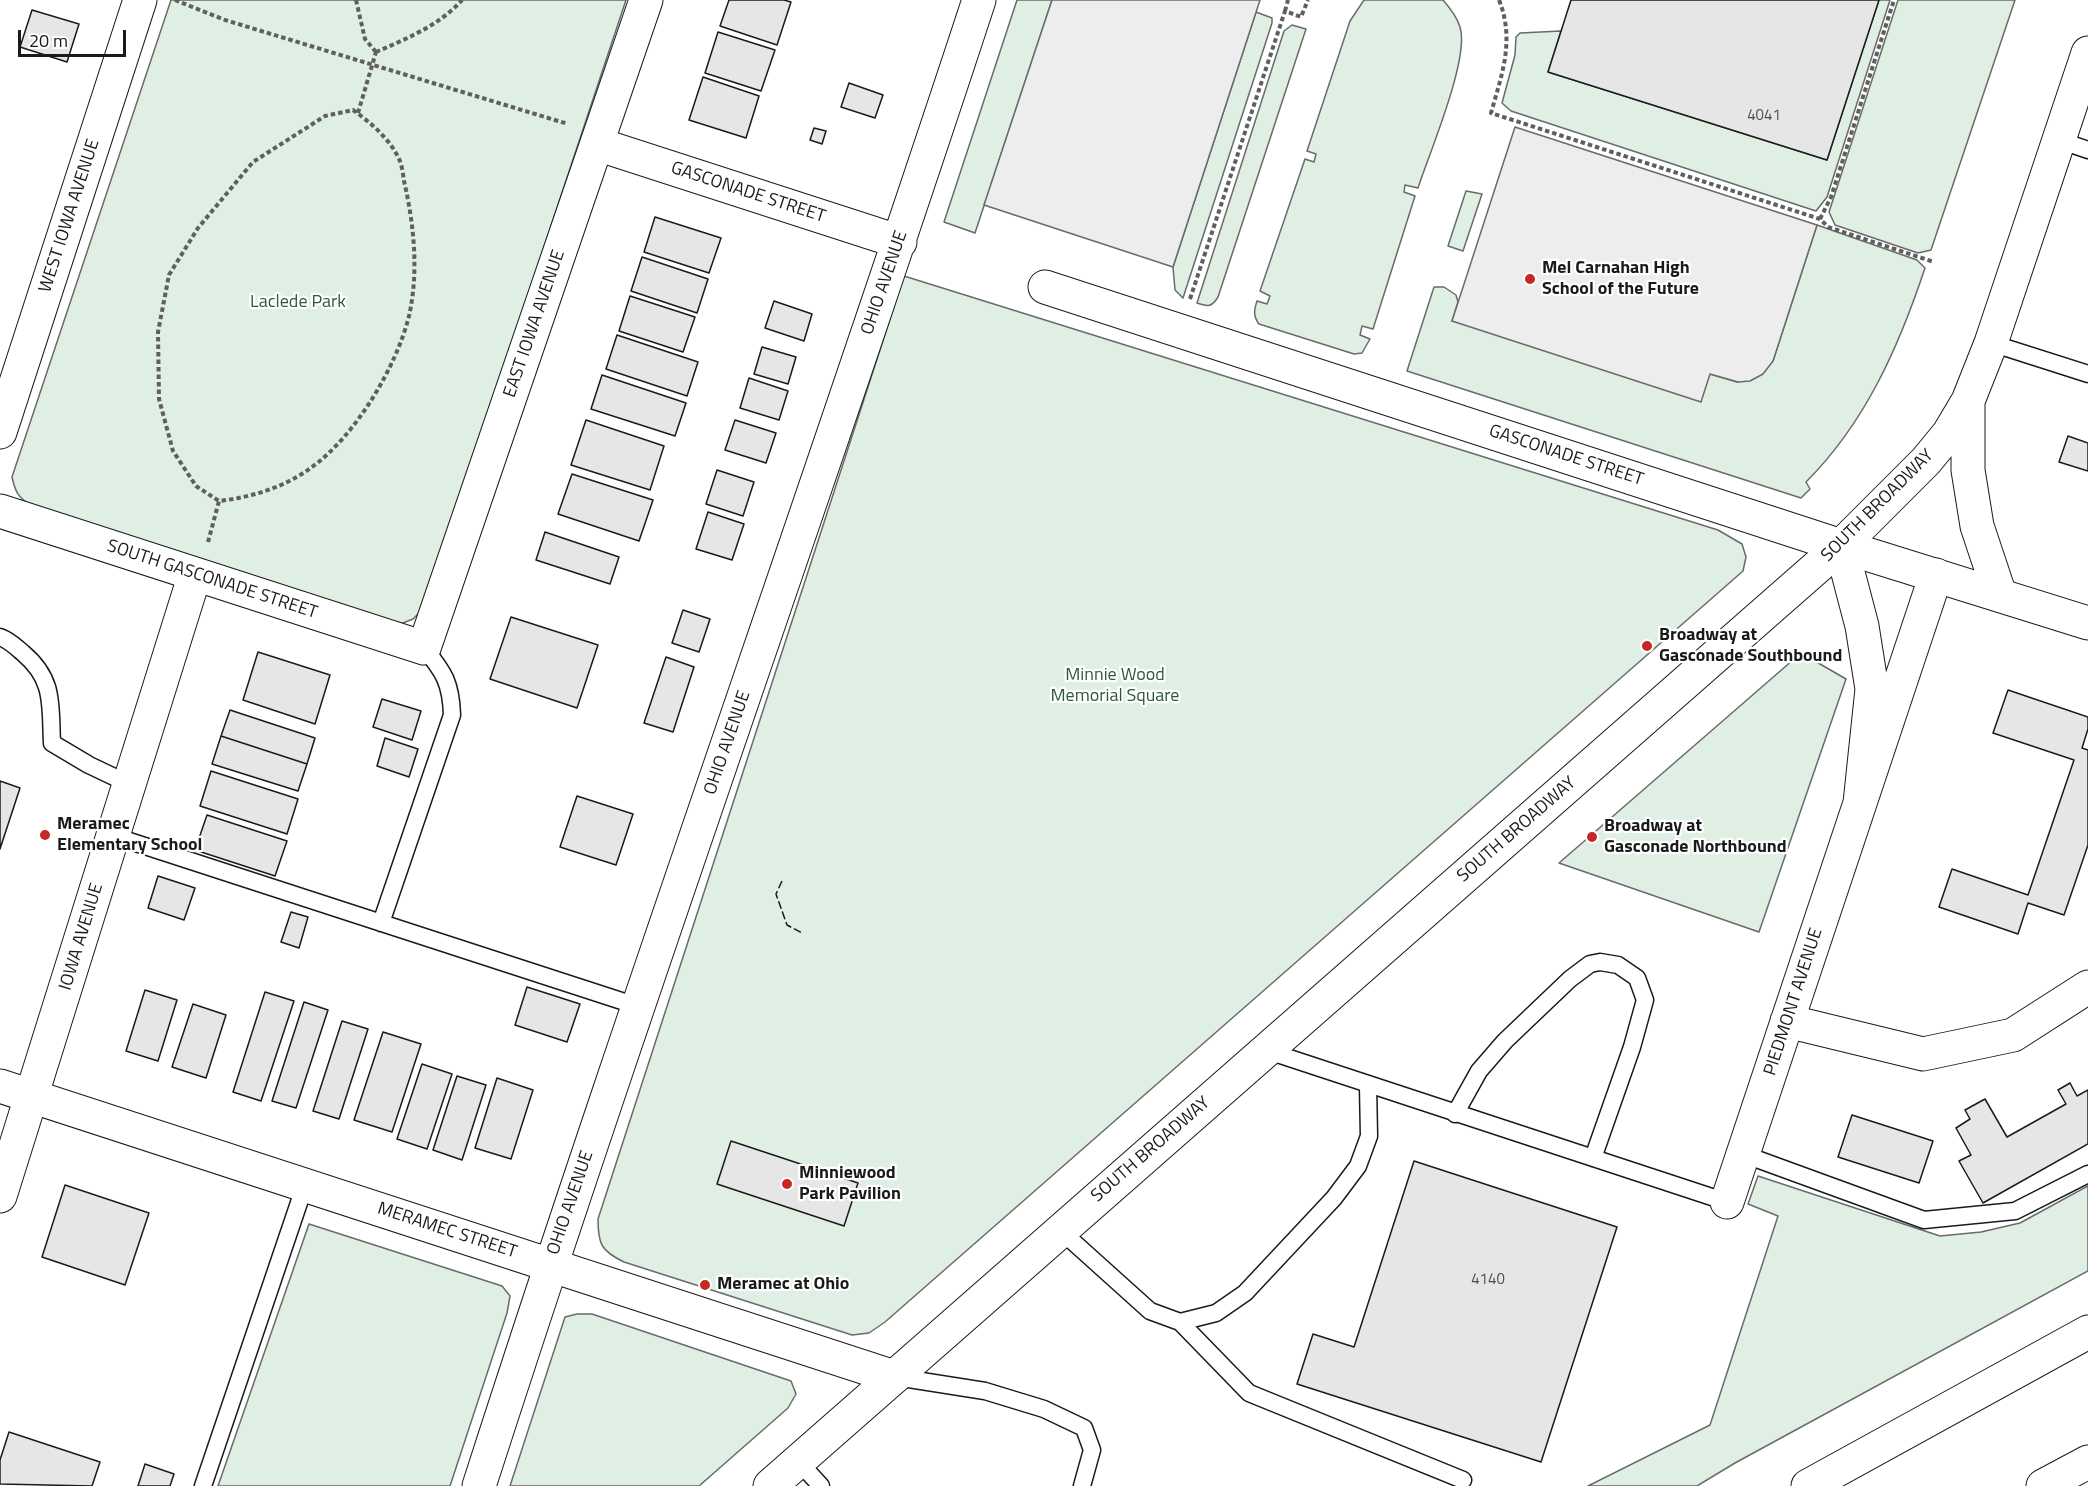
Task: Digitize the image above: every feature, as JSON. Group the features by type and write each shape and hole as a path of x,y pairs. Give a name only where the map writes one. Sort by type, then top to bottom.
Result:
{"main road":[{"name":"WEST IOWA AVENUE","path":"0,432 140,0"},
{"name":"EAST IOWA AVENUE","path":"424,648 584,135 646,0"},
{"name":"OHIO AVENUE","path":"478,1486 550,1264 900,242 979,0"},
{"name":"SOUTH BROADWAY","path":"770,1486 1841,546 1926,461 1949,434 1968,401 2073,145 2087,61"},
{"name":"GASCONADE STREET","path":"584,135 900,242"},
{"name":"GASCONADE STREET","path":"1044,286 1841,546 2088,623"},
{"path":"1968,401 1968,470 1977,526 2000,595"},
{"name":"SOUTH GASCONADE STREET","path":"0,511 200,562 424,648"},
{"name":"PIEDMONT AVENUE","path":"1841,546 1862,626 1872,689 1860,803"},
{"name":"IOWA AVENUE","path":"0,1196 200,562"},
{"name":"PIEDMONT AVENUE","path":"1727,1202 1936,575"},
{"path":"1787,1021 1923,1054 2013,1035 2088,987"},
{"name":"MERAMEC STREET","path":"0,1086 894,1377"},
{"path":"1808,1486 2088,1332"},
{"path":"2043,1486 2088,1462"}],"lane":[{"path":"1991,343 2088,374"},
{"path":"0,637 8,640 38,665 50,687 52,743 129,784"},
{"path":"381,923 452,715 451,694 444,673 424,648"},
{"path":"114,836 637,1006"},
{"path":"1455,1114 1479,1071 1570,980 1590,964 1600,962 1618,965 1636,978 1645,1000 1632,1047 1593,1158"},
{"path":"1265,1050 1368,1086 1727,1202"},
{"path":"1180,1322 1216,1313 1245,1293 1334,1198 1358,1166 1369,1136 1368,1086"},
{"path":"1743,1154 1924,1220 2015,1211 2088,1174"},
{"path":"203,1486 305,1185"},
{"path":"1060,1230 1150,1311 1180,1322 1249,1393 1463,1480"},
{"path":"894,1377 985,1390 1044,1409 1084,1428 1092,1450 1082,1486"},
{"path":"798,1461 821,1486"}],"path":[{"path":"175,0 225,20 372,65 584,135"},
{"path":"356,0 365,39 376,52"},
{"path":"358,113 376,52 406,39 452,11 462,0"},
{"path":"1190,300 1288,0"},
{"path":"1285,11 1301,16 1308,0"},
{"path":"1499,0 1506,18 1508,41 1505,64 1491,113 1820,219 1828,227 1934,262"},
{"path":"1820,219 1831,197 1894,0"},
{"path":"353,110 369,120 399,159 413,220 414,270 409,316 395,355 365,412 313,467 273,490 219,501 196,486 173,451 159,399 158,332 170,275 198,228 253,162 325,116 353,110"},
{"path":"200,562 219,501"}],"green space":[{"name":"Laclede Park","path":"171,0 626,0 424,608 413,619 398,625 31,505 20,497 14,486 12,477"},
{"path":"1017,0 1052,0 975,233 944,222"},
{"path":"1364,0 1443,0 1459,23 1462,41 1454,83 1418,188 1405,185 1404,192 1415,196 1373,329 1362,326 1360,335 1370,339 1362,353 1354,354 1259,324 1255,307 1257,301 1267,304 1270,296 1260,291 1305,159 1314,162 1316,154 1307,151 1350,21"},
{"path":"1879,0 1890,0 1827,197 1816,211 1511,111 1502,103 1515,55 1516,37 1520,33 1561,31 1548,72 1827,160"},
{"path":"1898,0 2015,0 1931,250 1918,253 1835,225 1829,212"},
{"path":"1256,12 1272,18 1272,23 1183,298 1175,290 1173,267"},
{"path":"1292,25 1306,29 1218,297 1212,304 1197,303 1284,31"},
{"path":"1466,191 1482,194 1463,251 1448,246"},
{"path":"1817,225 1917,260 1925,268 1904,326 1878,382 1846,434 1806,482 1810,489 1801,498 1407,371 1434,287 1444,287 1456,295 1458,302 1452,321 1710,374 1737,382 1773,361"},
{"name":"Minnie Wood Memorial Square","path":"904,276 1718,530 1742,544 1746,557 1743,571 885,1322 869,1333 852,1335 624,1262 602,1246 598,1219"},
{"path":"1801,653 1846,679 1759,932 1559,863"},
{"path":"1758,1176 1940,1236 1981,1232 2020,1223 2088,1186 2088,1271 1735,1463 1697,1486 1588,1486 1710,1425 1778,1216 1748,1204"},
{"path":"309,1224 502,1286 510,1296 507,1313 450,1486 218,1486"},
{"path":"592,1314 791,1381 796,1394 788,1408 699,1486 510,1486 565,1317"}],"shaded area":[{"path":"1052,0 1260,0 1173,267 984,205"},
{"path":"1515,127 1817,225 1773,361 1763,374 1750,381 1738,382 1710,374 1701,402 1452,321"}],"building":[{"path":"729,0 791,2 777,45 720,26"},
{"path":"1571,0 1879,0 1827,160 1548,72"},
{"path":"32,10 79,24 67,62 20,47"},
{"path":"718,32 775,50 761,91 705,73"},
{"path":"703,77 759,96 746,138 689,120"},
{"path":"849,83 883,95 875,118 841,107"},
{"path":"814,128 826,131 822,144 810,140"},
{"path":"655,217 721,238 709,273 644,252"},
{"path":"642,257 708,279 697,313 631,291"},
{"path":"630,296 695,317 683,352 619,331"},
{"path":"774,301 812,314 804,341 765,328"},
{"path":"617,335 698,362 687,396 606,369"},
{"path":"762,347 796,357 788,384 754,374"},
{"path":"602,375 686,403 675,436 591,409"},
{"path":"749,378 788,391 779,420 740,408"},
{"path":"586,420 664,446 650,490 571,465"},
{"path":"735,420 776,433 766,463 725,450"},
{"path":"2068,436 2088,443 2088,471 2059,462"},
{"path":"717,470 754,482 743,516 706,504"},
{"path":"572,474 653,500 639,541 558,514"},
{"path":"708,512 744,524 732,560 696,549"},
{"path":"545,532 619,557 610,584 536,560"},
{"path":"683,610 710,619 699,652 672,643"},
{"path":"511,617 598,645 577,708 490,679"},
{"path":"258,652 330,675 315,724 243,700"},
{"path":"666,657 694,667 673,732 644,723"},
{"path":"2008,690 2088,717 2088,729 2082,748 2088,750 2088,845 2064,915 2028,903 2018,934 1939,907 1952,869 2028,895 2074,760 1993,733"},
{"path":"382,699 421,711 412,740 373,727"},
{"path":"230,710 315,738 307,764 221,736"},
{"path":"221,736 307,764 298,791 212,764"},
{"path":"385,738 418,749 409,777 377,766"},
{"path":"211,771 298,799 287,834 200,806"},
{"path":"0,781 20,788 0,849"},
{"path":"577,796 633,814 616,865 560,847"},
{"path":"207,815 287,841 275,876 195,850"},
{"path":"158,876 195,888 184,920 148,908"},
{"path":"291,912 308,917 299,948 281,942"},
{"path":"527,987 580,1004 567,1042 515,1025"},
{"path":"145,990 177,1000 158,1061 126,1051"},
{"path":"265,992 294,1001 261,1101 233,1092"},
{"path":"304,1002 328,1010 296,1108 272,1101"},
{"path":"193,1004 226,1015 206,1078 172,1067"},
{"path":"342,1021 368,1029 339,1119 313,1111"},
{"path":"383,1032 421,1044 392,1132 354,1120"},
{"path":"422,1064 452,1074 427,1149 397,1139"},
{"path":"457,1076 486,1085 462,1160 433,1150"},
{"path":"497,1078 533,1090 511,1159 475,1148"},
{"path":"2070,1083 2077,1096 2088,1090 2088,1144 1983,1203 1959,1161 1971,1155 1956,1128 1970,1119 1965,1110 1985,1099 2007,1137 2066,1104 2058,1090"},
{"path":"1852,1115 1933,1141 1919,1183 1838,1157"},
{"name":"Minniewood Park Pavilion","path":"731,1141 858,1183 844,1226 717,1184"},
{"path":"1414,1161 1617,1227 1541,1462 1297,1384 1313,1334 1354,1347"},
{"path":"65,1185 149,1213 125,1285 42,1257"},
{"path":"9,1432 100,1462 92,1486 0,1484 0,1460"},
{"path":"145,1464 174,1474 170,1486 138,1486"}],"fence":[{"path":"782,881 776,894 787,925 802,933"}],"place":[{"name":"Mel Carnahan High School of the Future","path":"1530,279"},
{"name":"Broadway at Gasconade Southbound","path":"1647,646"},
{"name":"Meramec Elementary School","path":"45,835"},
{"name":"Broadway at Gasconade Northbound","path":"1592,837"},
{"name":"Minniewood Park Pavilion","path":"787,1184"},
{"name":"Meramec at Ohio","path":"705,1285"}]}
